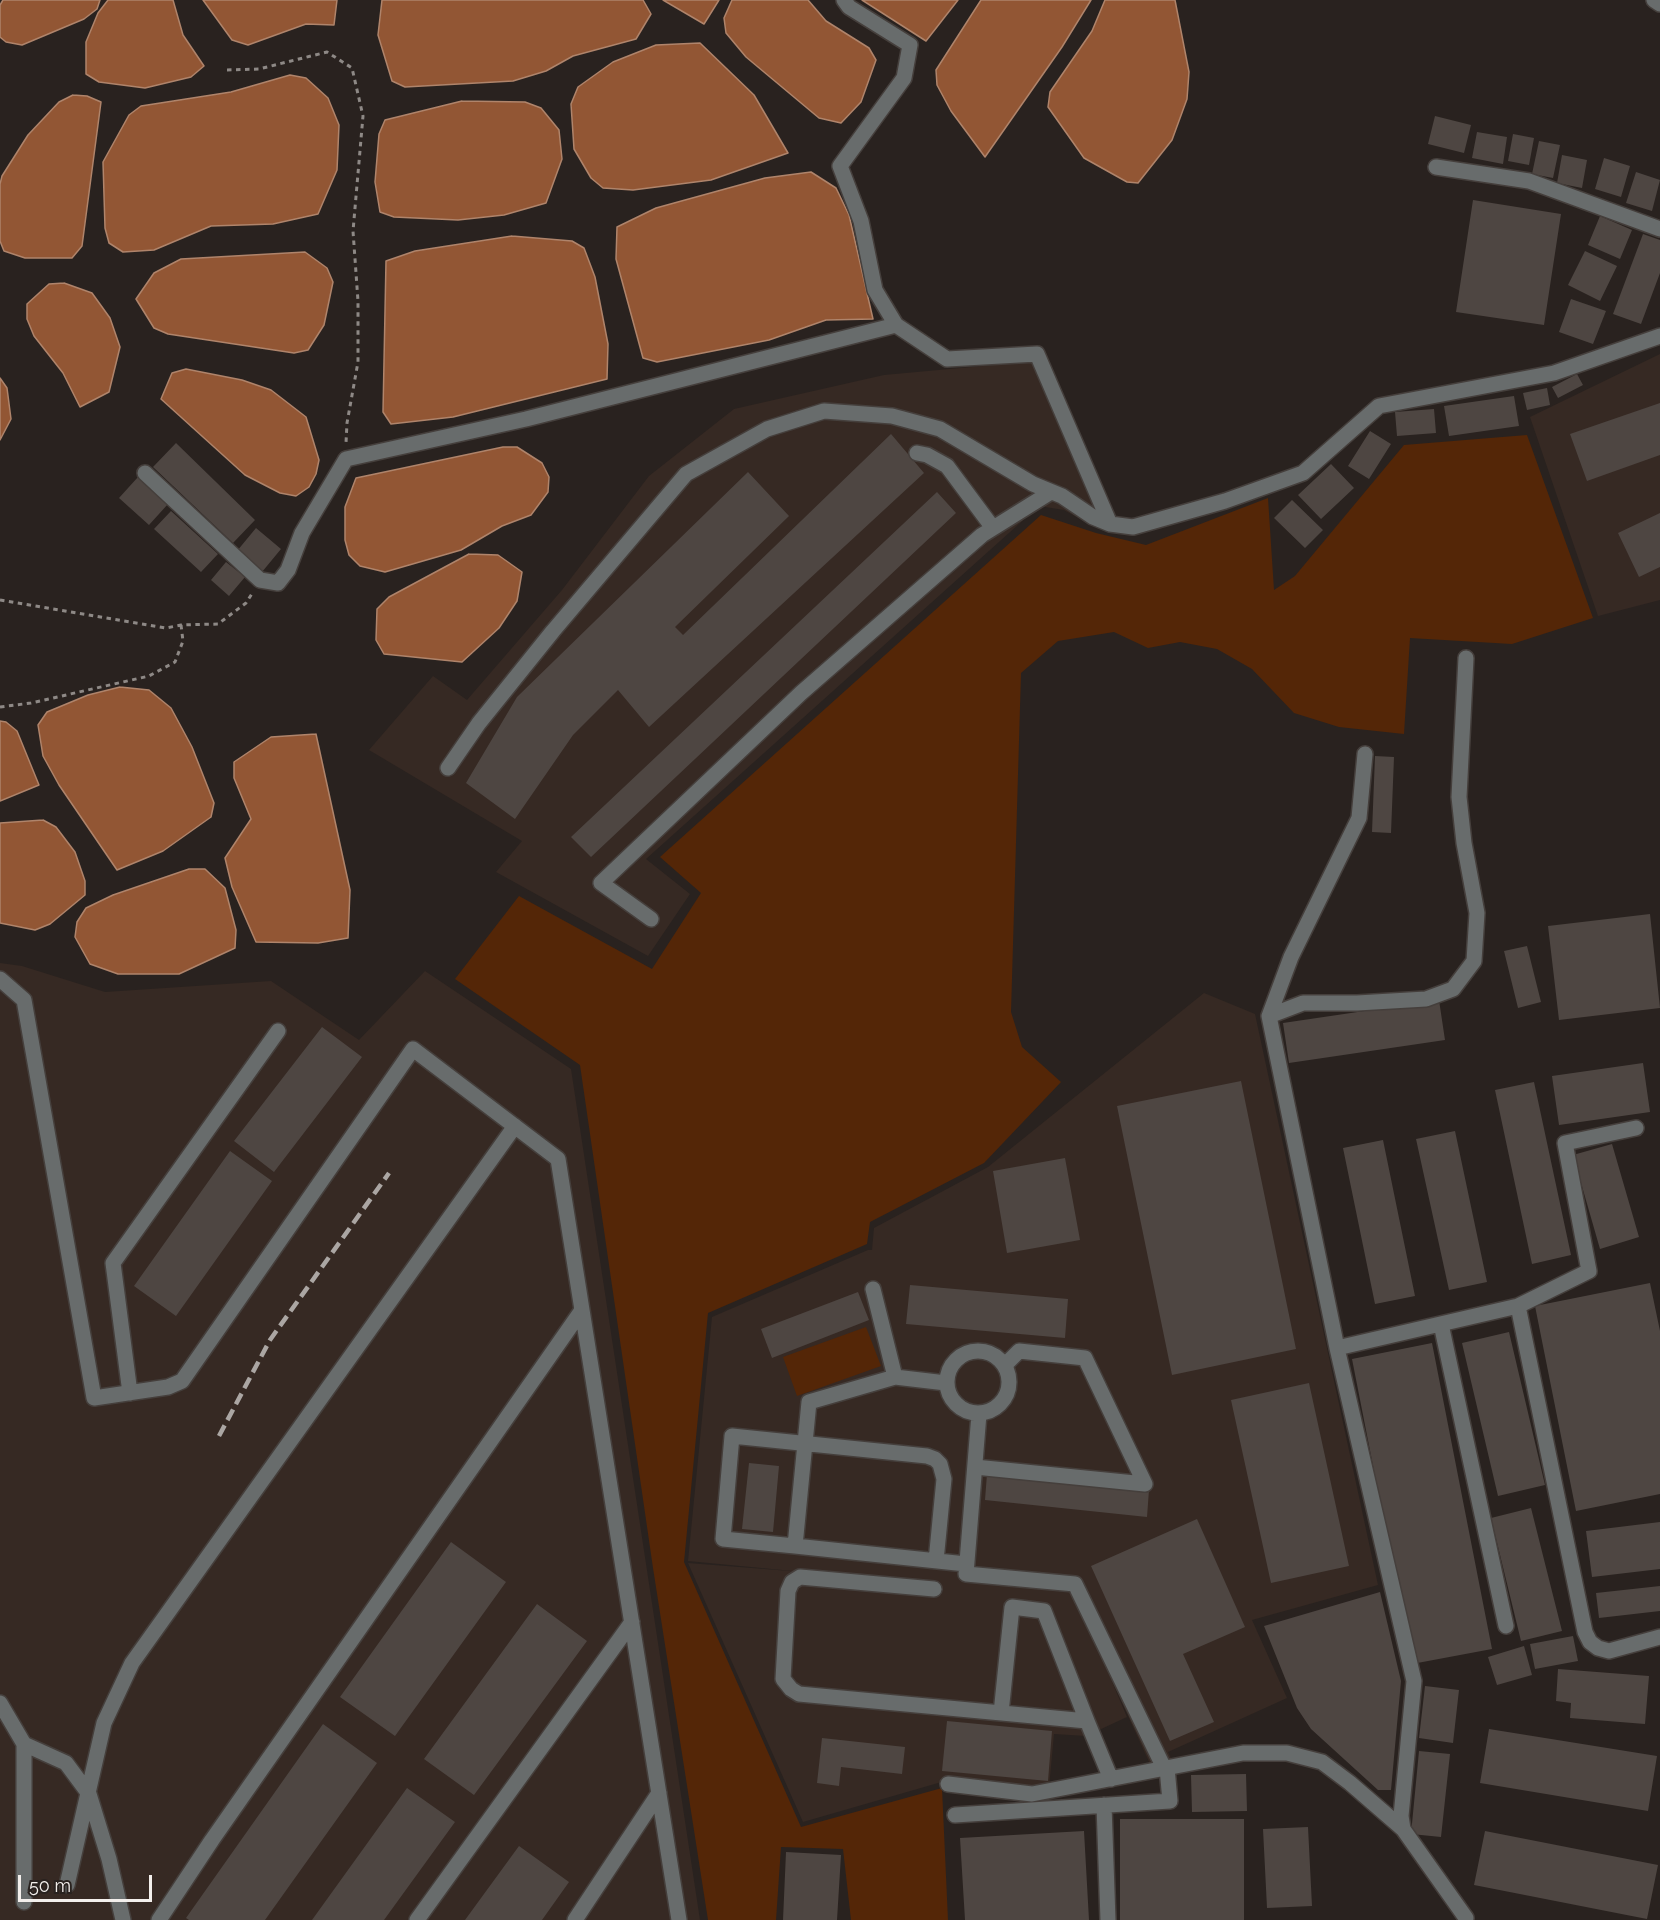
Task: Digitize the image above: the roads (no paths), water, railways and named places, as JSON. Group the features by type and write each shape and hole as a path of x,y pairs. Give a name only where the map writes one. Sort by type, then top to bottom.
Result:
{"street":[{"path":"844,0 849,7 910,45 904,78 840,166 861,222 875,290 896,325 947,359 1037,354 1110,524"},
{"path":"1654,0 1660,4"},
{"path":"1436,167 1529,182 1660,229"},
{"path":"145,473 260,580 278,583 288,570 302,533 346,459 526,419 896,325"},
{"path":"448,768 479,723 553,631 686,474 767,429 824,411 892,416 940,429 1033,484 1062,496 1094,517 1110,524 1133,527 1225,501 1303,473 1379,406 1554,374 1660,336"},
{"path":"917,453 927,455 947,466 993,528"},
{"path":"651,919 601,883 801,693 982,535 1051,492"},
{"path":"1269,1016 1303,1003 1426,999 1453,989 1474,961 1477,913 1464,843 1459,797 1466,658"},
{"path":"1365,754 1359,818 1291,957 1269,1016 1337,1348 1414,1681 1401,1816 1403,1829"},
{"path":"0,979 24,1000 94,1398 168,1387 182,1381 413,1049 558,1159 679,1920"},
{"path":"130,1393 113,1263 278,1030"},
{"path":"67,1885 104,1723 132,1663 515,1126"},
{"path":"1337,1348 1518,1306 1589,1270 1565,1143 1636,1128"},
{"path":"873,1289 895,1377"},
{"path":"1518,1306 1584,1632 1590,1642 1598,1648 1609,1651 1660,1637"},
{"path":"159,1920 212,1840 582,1310"},
{"path":"1441,1324 1506,1626"},
{"path":"977,1350 993,1354 1005,1365 1010,1381 1006,1397 995,1409 979,1414 963,1410 951,1399 946,1383 950,1367 961,1355 977,1350"},
{"path":"975,1467 1145,1484 1085,1358 1019,1352 1005,1365"},
{"path":"795,1546 809,1402 895,1377 946,1383"},
{"path":"955,1815 1170,1801 1165,1768 1075,1584 966,1574 979,1414"},
{"path":"936,1561 944,1479 940,1464 935,1459 927,1456 732,1436 723,1539 795,1546 936,1561 966,1564"},
{"path":"934,1590 800,1577 792,1582 788,1591 783,1679 791,1689 799,1694 1087,1720"},
{"path":"1001,1713 1012,1607 1044,1611 1111,1779"},
{"path":"417,1920 632,1622"},
{"path":"0,1704 24,1744 24,1902"},
{"path":"24,1744 66,1762 89,1794 109,1859 123,1920"},
{"path":"948,1784 1032,1794 1243,1753 1287,1753 1322,1762 1403,1829 1468,1920"},
{"path":"575,1920 659,1793"},
{"path":"1104,1805 1108,1920"}],"railway":[{"path":"219,1436 270,1340 389,1173"}]}
